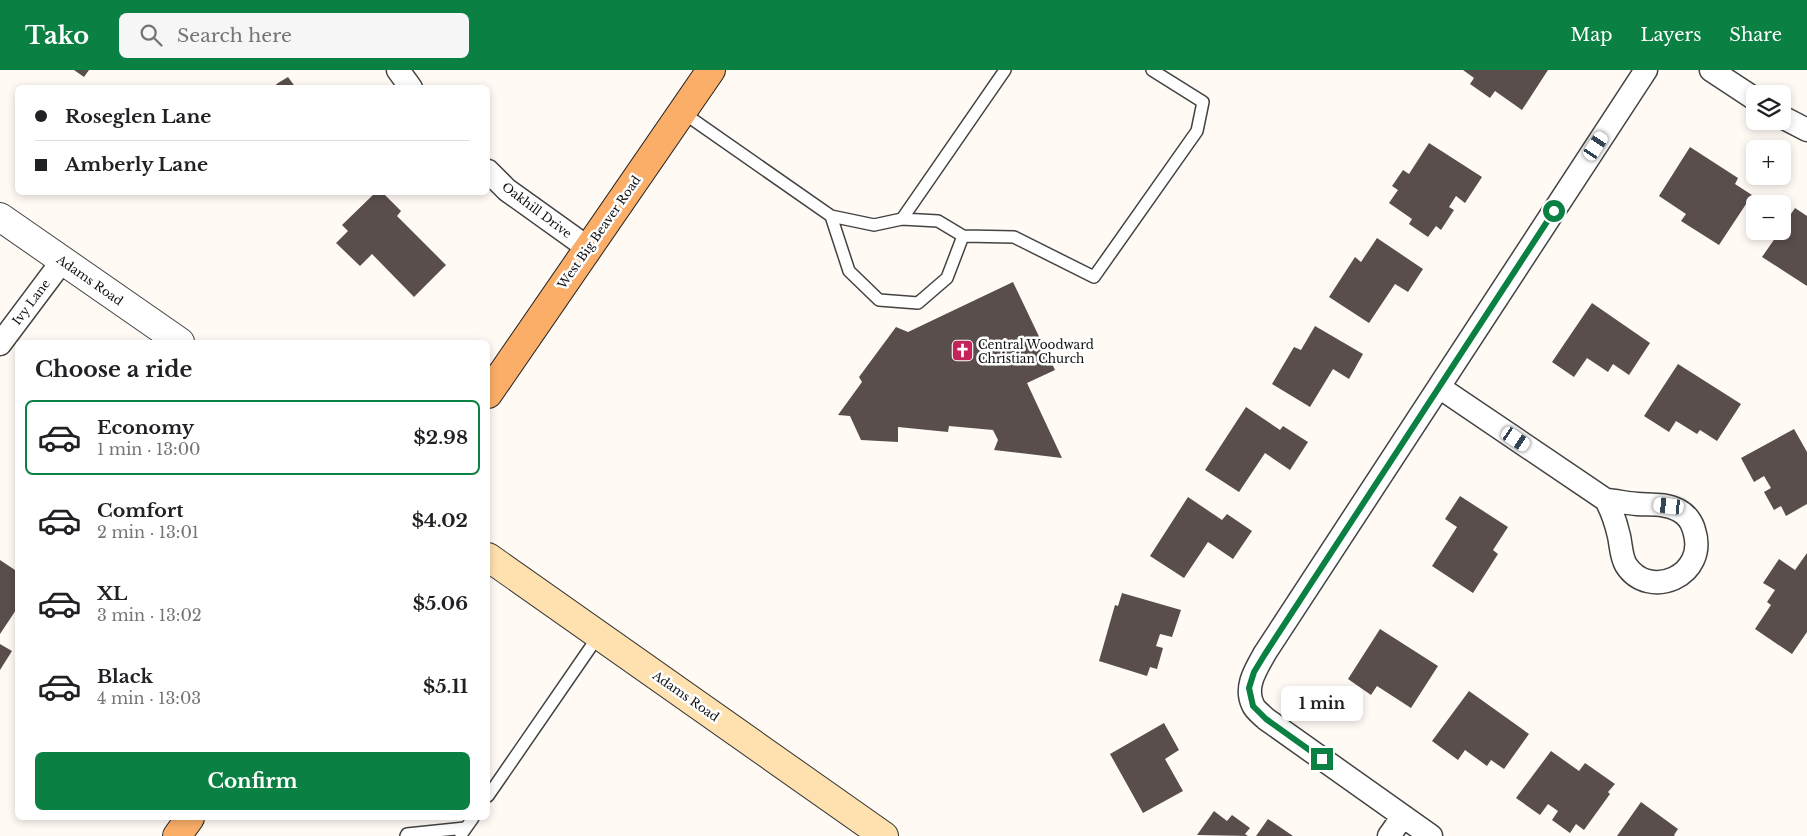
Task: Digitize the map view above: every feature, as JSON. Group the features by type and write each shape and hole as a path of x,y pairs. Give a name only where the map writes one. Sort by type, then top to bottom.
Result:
{"main road":[{"name":"West Big Beaver Road","path":"490,391 711,70"},
{"name":"Adams Road","path":"490,558 884,836"},
{"path":"177,836 189,820"}],"street":[{"path":"398,70 409,85"},
{"path":"1431,836 1266,719 1253,706 1249,688 1254,672 1265,654 1646,70"},
{"path":"1711,70 1746,93"},
{"path":"1791,121 1807,130"},
{"name":"Oakhill Drive","path":"490,173 507,190 588,248"},
{"name":"Adams Road","path":"0,217 177,340"},
{"name":"Ivy Lane","path":"0,344 63,260"},
{"path":"1439,387 1606,500"},
{"path":"1389,836 1403,816"}],"lane":[{"path":"902,219 1004,70"},
{"path":"682,112 831,216 874,226 902,219 938,222 963,236 1014,237 1094,277 1197,131 1203,102 1152,70"},
{"path":"831,216 849,271 879,300 918,303 947,278 963,236"},
{"path":"490,793 599,635"},
{"path":"406,836 408,834 463,832 472,820"}],"building":[{"path":"74,70 89,70 84,77"},
{"path":"1463,70 1548,70 1522,110 1495,91 1490,98 1470,84 1474,78"},
{"path":"288,77 294,85 276,85"},
{"path":"1429,143 1482,177 1465,203 1456,196 1449,207 1454,210 1441,230 1436,226 1428,237 1409,224 1412,219 1389,203 1398,190 1392,186 1403,170 1409,174"},
{"path":"1690,147 1738,178 1735,184 1752,195 1746,195 1746,204 1719,245 1681,221 1686,214 1659,196"},
{"path":"373,195 385,195 401,211 397,216 446,265 414,297 372,254 360,266 336,243 348,231 342,225"},
{"path":"1795,208 1807,216 1807,286 1762,257 1774,240 1791,240 1791,214"},
{"path":"1377,238 1423,269 1408,292 1395,284 1369,323 1329,297 1355,257 1361,262"},
{"name":"Central Woodward Christian Church","path":"1013,282 1055,370 1027,383 1062,458 994,450 998,440 993,430 949,426 948,432 898,427 898,442 861,440 850,416 838,415 862,382 859,377 896,327 908,332"},
{"path":"1592,303 1650,343 1629,375 1613,364 1608,372 1587,358 1574,377 1552,362"},
{"path":"1315,326 1363,354 1349,379 1333,369 1310,407 1272,384 1294,347 1301,350"},
{"path":"1678,364 1741,404 1717,441 1700,430 1697,434 1676,421 1669,432 1644,416"},
{"path":"1246,407 1280,430 1283,426 1308,442 1290,470 1265,453 1239,492 1205,470"},
{"path":"1794,429 1807,452 1807,504 1786,516 1781,506 1774,510 1764,492 1771,488 1764,476 1754,482 1741,458"},
{"path":"1460,496 1508,527 1493,550 1498,554 1473,593 1432,566 1457,527 1445,519"},
{"path":"1188,497 1222,520 1227,514 1252,531 1233,559 1208,542 1184,578 1150,556"},
{"path":"1807,553 1807,632 1792,654 1755,629 1771,605 1767,602 1775,590 1763,583 1779,559 1795,570"},
{"path":"0,560 15,570 15,612 0,634"},
{"path":"1122,593 1181,610 1172,637 1160,634 1156,646 1163,648 1157,669 1150,667 1147,676 1099,661 1115,605 1118,606"},
{"path":"1380,629 1438,666 1411,708 1377,686 1371,695 1348,679"},
{"path":"0,644 12,651 0,670"},
{"path":"1469,691 1529,734 1504,769 1491,760 1487,766 1465,750 1458,760 1432,741"},
{"path":"1164,723 1179,750 1165,759 1183,791 1143,813 1110,754"},
{"path":"1551,751 1579,771 1585,763 1615,784 1584,830 1576,824 1570,833 1552,820 1558,811 1548,804 1540,815 1516,798"},
{"path":"1641,802 1678,829 1675,836 1617,836"},
{"path":"1214,811 1227,821 1232,815 1250,828 1245,834 1248,836 1197,835"},
{"path":"1268,819 1293,836 1256,836"}],"place":[{"name":"Central Woodward Christian Church","path":"962,351"}],"route":[{"path":"1322,759 1266,719 1253,706 1249,688 1254,672 1554,211"}]}
